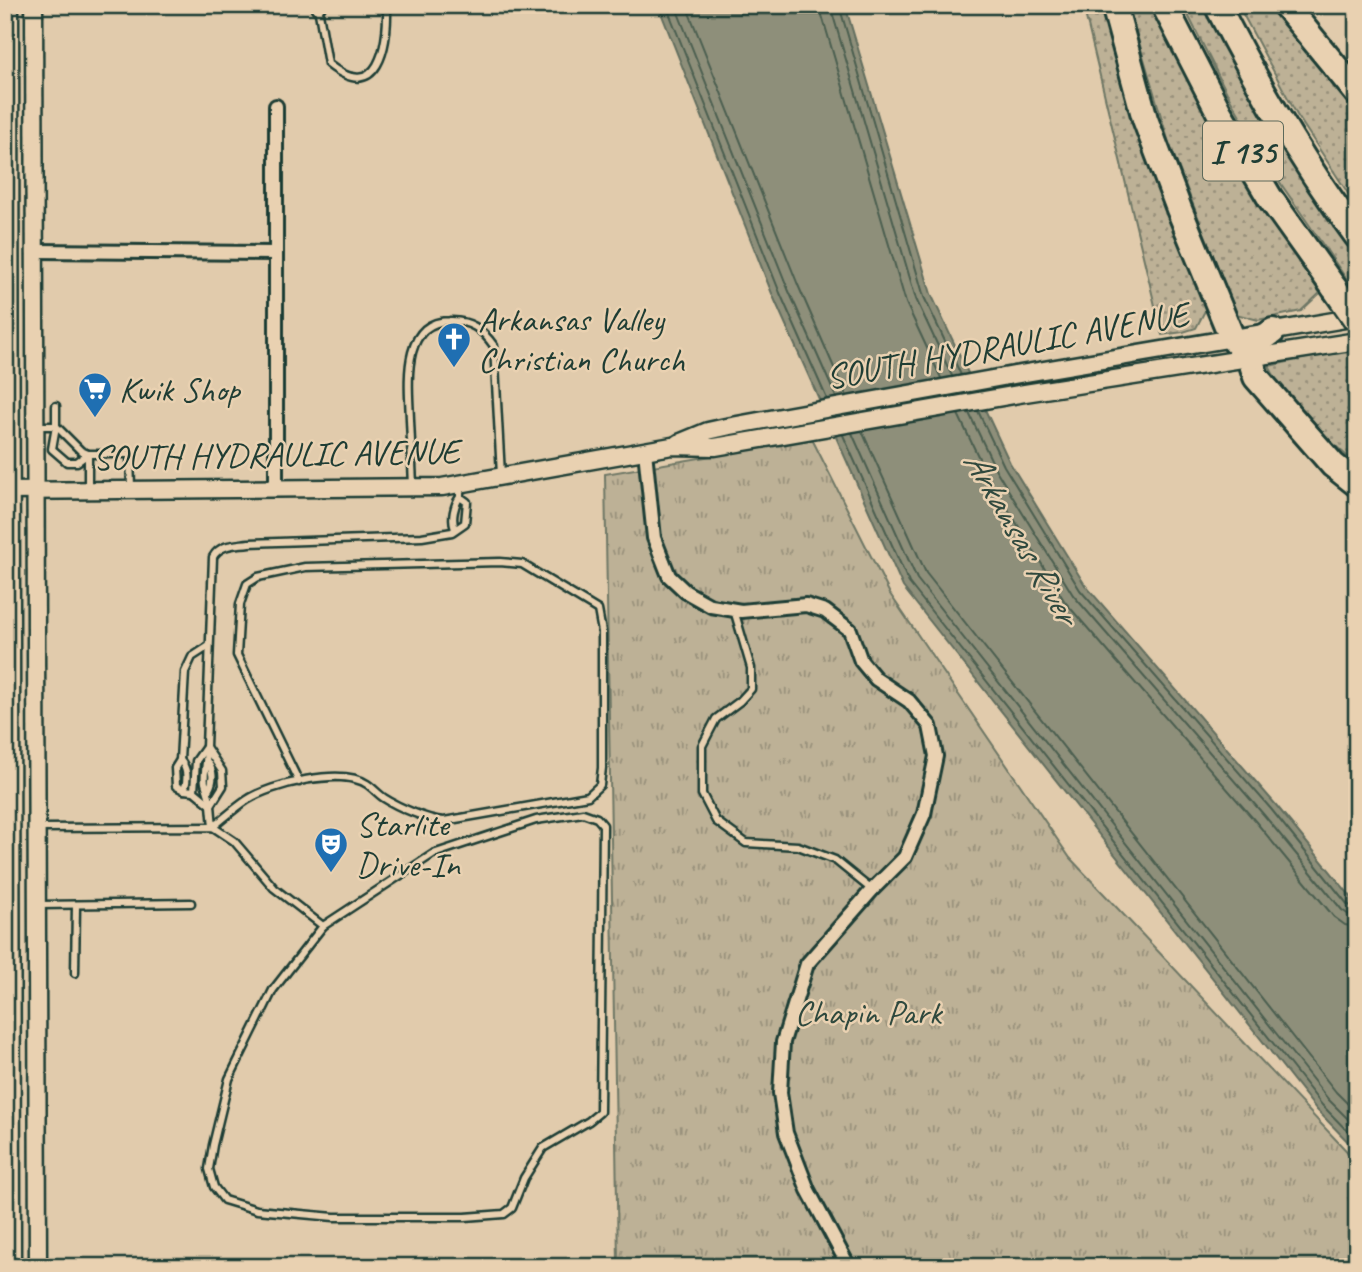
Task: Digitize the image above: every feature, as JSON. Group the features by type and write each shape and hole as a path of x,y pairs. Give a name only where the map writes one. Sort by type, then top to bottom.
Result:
{"highway":[{"path":"1114,5 1145,120 1232,338 1250,358 1256,377 1333,465 1357,484"},
{"name":"I 135","path":"1164,5 1220,112 1270,198 1357,319"},
{"name":"I 135","path":"1217,5 1272,107 1321,188 1357,236"},
{"path":"1285,5 1357,93"},
{"path":"1250,358 1254,345 1273,331"}],"street":[{"path":"10,5 8,839 12,1267"},
{"path":"34,5 38,1267"},
{"path":"276,106 276,489"},
{"path":"36,251 275,253"},
{"name":"SOUTH HYDRAULIC AVENUE","path":"672,446 708,431 775,418 1014,375 1357,319"},
{"name":"SOUTH HYDRAULIC AVENUE","path":"8,491 413,487 460,490 501,477 672,446 715,447 1025,393 1357,341"},
{"path":"645,451 654,538 669,576 686,592 711,606 734,610 806,605 825,611 850,630 861,661 876,679 909,701 930,726 936,756 923,814 905,857 807,964 783,1042 780,1093 786,1133 808,1190 849,1267"}],"lane":[{"path":"318,6 328,64 345,76 360,80 367,77 377,65 384,42 387,5"},
{"path":"413,487 408,374 411,352 419,336 431,325 447,321 468,322 484,331 494,346 501,477"},
{"path":"56,406 52,449 67,462 76,462 88,454"},
{"path":"36,426 56,426 81,451 88,454 130,454 131,490"},
{"path":"88,454 88,490"},
{"path":"213,827 205,769 208,763 206,747 213,557 217,550 249,543 422,537 452,532 465,523 467,502 460,490"},
{"path":"455,529 453,523 460,490"},
{"path":"213,827 249,799 278,787 330,776 365,782 384,798 435,821 588,796 600,785 602,768 602,632 598,610 522,564 500,562 305,567 258,577 247,583 240,604 237,655 299,782"},
{"path":"734,610 751,668 751,689 716,719 702,746 702,794 716,821 746,844 798,846 835,860 872,890"},
{"path":"209,646 192,657 185,673 176,786 194,791 211,805"},
{"path":"194,791 196,761 206,747"},
{"path":"206,747 222,771 223,786 211,805"},
{"path":"583,813 597,818 603,825 600,1112 543,1148 524,1178 512,1208 503,1214 465,1217 334,1217 277,1212 257,1210 225,1200 214,1187 209,1169 229,1080 273,990 323,926 433,854 536,820 583,813"},
{"path":"37,828 213,827 234,841 274,888 323,926"},
{"path":"37,905 191,903"},
{"path":"75,972 76,905"}],"green space":[{"path":"1083,5 1107,5 1207,307 1196,328 1162,335"},
{"path":"1128,5 1153,5 1215,133 1320,293 1301,311 1258,320 1236,314 1169,143"},
{"path":"1183,5 1209,5 1329,212 1357,251 1357,286 1352,287 1270,168 1227,93"},
{"path":"1238,5 1277,5 1357,102 1357,207 1297,115"},
{"path":"1357,347 1357,465 1297,407 1269,366"},
{"name":"Chapin Park","path":"812,439 890,594 1070,858 1357,1162 1357,1267 781,1267 781,1261 618,1263 605,474"}],"water":[{"name":"Arkansas River","path":"658,5 845,5 931,294 1010,463 1085,585 1276,805 1357,904 1357,1151 1317,1110 903,587 773,296"}],"place":[{"name":"Arkansas Valley Christian Church","path":"454,369"},
{"name":"Kwik Shop","path":"95,419"},
{"name":"Starlite Drive-In","path":"331,874"}]}
